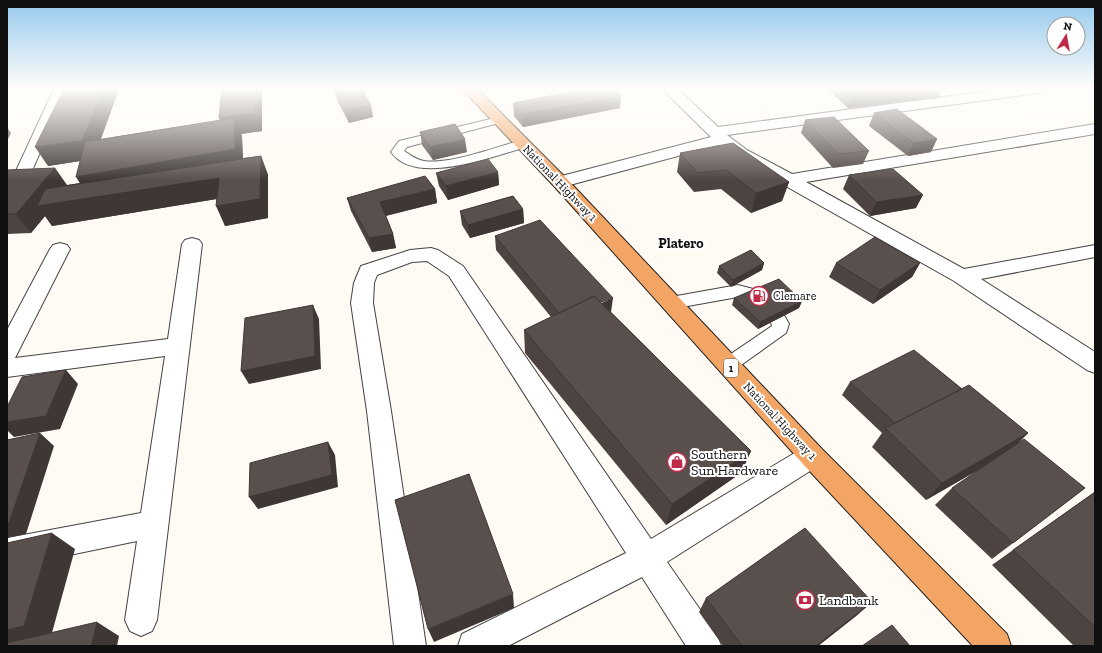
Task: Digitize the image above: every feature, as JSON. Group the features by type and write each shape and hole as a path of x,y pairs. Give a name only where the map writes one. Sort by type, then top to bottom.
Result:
{"highway":[{"name":"National Highway 1","path":"498,120 560,182 812,456 995,646"}],"street":[{"path":"23,174 48,119"},
{"path":"700,119 718,136 741,153 961,276 1095,364"},
{"path":"560,182 718,136 833,119"},
{"path":"788,180 1095,129"},
{"path":"141,620 192,244"},
{"path":"7,352 15,322 60,249"},
{"path":"961,276 1095,252"},
{"path":"410,646 380,411 362,303 364,283 368,271 410,256 431,254 456,271 705,646"},
{"path":"7,368 178,346"},
{"path":"474,646 647,558 812,456"},
{"path":"7,553 154,524"}],"lane":[{"path":"498,120 403,144 398,152 410,161 425,164 450,162 522,144"},
{"path":"671,303 738,291 755,295"},
{"path":"728,365 780,330 781,324 778,319"}],"building":[{"path":"49,119 91,119 82,141 35,147"},
{"path":"225,119 234,119 235,149 76,177 85,142"},
{"path":"837,119 869,151 838,154 805,120"},
{"path":"883,119 911,119 937,139 914,143"},
{"path":"455,124 465,139 430,147 420,132"},
{"path":"733,143 789,182 756,193 726,170 698,173 680,153"},
{"path":"261,156 260,199 216,206 219,178 37,206 45,189"},
{"path":"488,159 498,172 446,186 436,173"},
{"path":"55,168 16,214 7,214 7,170"},
{"path":"893,169 923,195 876,202 849,175"},
{"path":"425,176 435,189 380,202 393,234 369,238 347,198"},
{"path":"513,196 523,209 468,225 460,211"},
{"path":"540,220 613,298 601,302 594,296 559,313 495,236"},
{"path":"875,237 920,263 880,290 836,263"},
{"path":"751,250 764,263 733,280 719,266"},
{"path":"779,279 802,301 760,322 734,298"},
{"path":"594,296 751,451 672,504 524,330"},
{"path":"313,305 315,356 241,371 245,318"},
{"path":"914,350 962,389 895,423 850,382"},
{"path":"66,370 46,416 7,422 7,407 22,377"},
{"path":"969,385 1028,433 942,483 885,428"},
{"path":"40,433 9,523 7,523 7,440"},
{"path":"1024,439 1085,488 1013,543 952,488"},
{"path":"328,442 332,475 249,497 250,463"},
{"path":"469,474 513,594 428,629 395,500"},
{"path":"1095,492 1095,627 1013,550"},
{"path":"805,528 872,602 816,646 742,646 706,598"},
{"path":"52,533 24,626 7,630 7,543"},
{"path":"97,622 91,646 7,646 7,643"},
{"path":"892,625 910,646 862,646"}],"place":[{"name":"Clemare","path":"759,296"},
{"name":"Southern Sun Hardware","path":"677,462"},
{"name":"Landbank","path":"805,600"}],"district":[{"name":"Platero","path":"681,243"}]}
